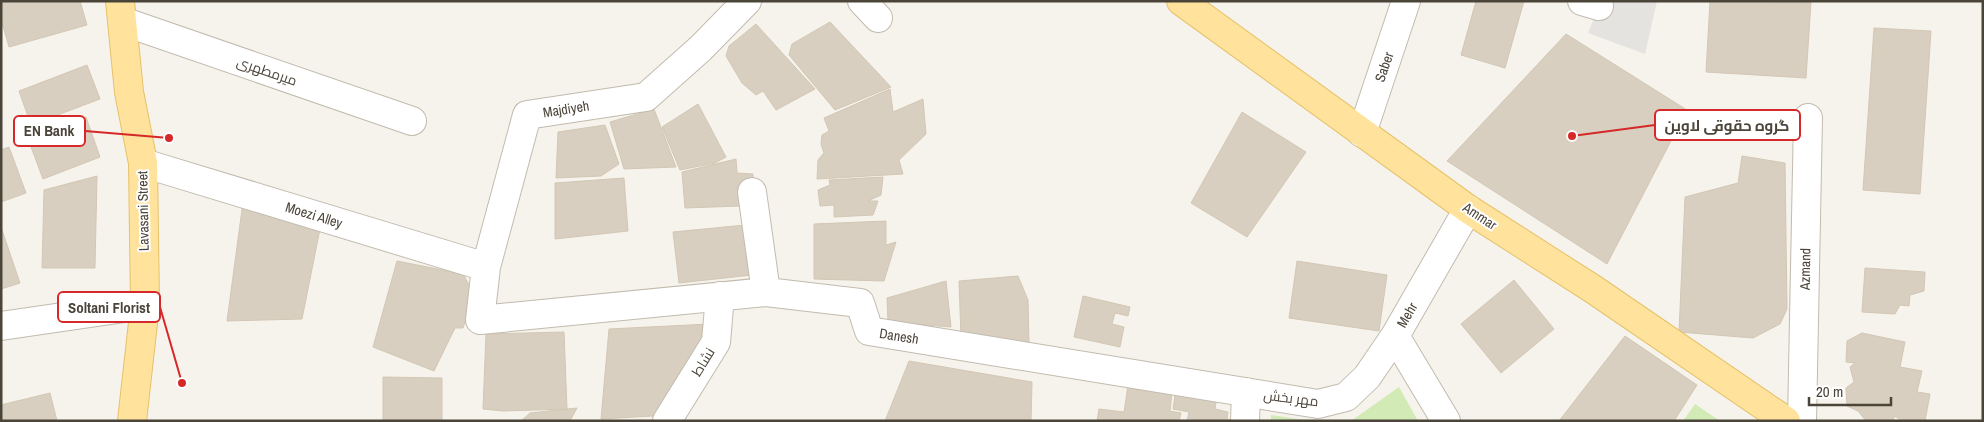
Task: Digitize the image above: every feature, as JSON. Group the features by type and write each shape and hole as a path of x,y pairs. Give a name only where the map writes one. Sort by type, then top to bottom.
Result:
{"main road":[{"name":"Ammar","path":"1180,1 1468,209 1593,289 1786,421"},
{"name":"Lavasani Street","path":"121,11 129,92 143,163 145,305 132,421"}],"street":[{"name":"Majdiyeh","path":"480,320 486,267 527,115 646,97 701,48 747,1"},
{"name":"Saber","path":"1362,133 1406,1"},
{"name":"میرمطهری","path":"121,11 412,122"},
{"name":"Azmand","path":"1802,421 1808,118"},
{"name":"Moezi Alley","path":"143,163 486,267"},
{"path":"752,192 766,292"},
{"name":"Mehr","path":"1446,421 1395,336 1468,209"},
{"name":"Danesh","path":"480,320 766,292 860,303 869,331 1246,392"},
{"name":"نشاط","path":"667,421 716,342 720,296"},
{"path":"1,326 145,305"},
{"name":"مهر بخش","path":"1246,392 1318,404 1346,398 1367,377 1395,336"},
{"path":"1245,421 1246,392"}],"green space":[{"path":"1399,387 1418,421 1351,421"},
{"path":"1695,404 1720,421 1683,421"},
{"path":"1271,415 1312,421 1271,421"}],"shaded area":[{"path":"1601,1 1657,1 1645,54 1588,33"}],"building":[{"path":"1,1 80,1 87,25 9,47 1,19"},
{"path":"1476,1 1524,1 1505,68 1461,55"},
{"path":"1710,1 1811,2 1806,78 1706,72"},
{"path":"830,22 891,87 835,110 789,55 792,44"},
{"path":"756,24 815,89 776,110 763,91 756,95 742,83 726,56 729,46"},
{"path":"1874,28 1931,31 1920,194 1863,190"},
{"path":"1566,34 1687,110 1607,264 1447,161"},
{"path":"87,65 100,99 31,125 19,91"},
{"path":"890,89 893,112 923,99 926,134 899,160 903,174 817,179 818,160 824,153 821,144 822,135 829,131 824,118"},
{"path":"698,104 726,157 715,163 680,170 662,127"},
{"path":"654,109 676,167 624,169 610,122"},
{"path":"1242,112 1306,152 1247,237 1191,203"},
{"path":"86,117 100,157 43,179 28,139"},
{"path":"605,125 619,164 601,176 556,178 558,132"},
{"path":"9,147 26,193 1,202 1,150"},
{"path":"1742,156 1785,163 1787,309 1780,324 1753,338 1679,332 1685,197 1738,183"},
{"path":"736,159 737,173 753,174 753,182 741,206 685,208 682,172"},
{"path":"97,176 95,268 42,268 44,190"},
{"path":"883,177 881,195 868,201 878,201 873,215 834,217 834,205 820,206 818,190 830,185 829,180"},
{"path":"624,178 628,231 555,239 555,183"},
{"path":"243,202 321,224 302,319 227,321"},
{"path":"886,221 886,245 896,242 884,281 814,279 814,224"},
{"path":"745,225 752,275 679,283 673,232"},
{"path":"1,227 20,283 1,289"},
{"path":"397,261 463,274 474,294 463,328 455,328 434,371 373,347"},
{"path":"1297,261 1387,275 1379,331 1289,318"},
{"path":"1865,268 1925,272 1924,291 1910,295 1909,306 1900,305 1895,314 1862,312"},
{"path":"1018,276 1028,300 1029,344 961,337 959,281"},
{"path":"1514,280 1554,329 1501,373 1461,324"},
{"path":"946,281 951,327 888,322 887,298"},
{"path":"1083,296 1130,307 1128,316 1115,313 1112,324 1124,327 1120,347 1074,337"},
{"path":"709,324 707,339 674,389 653,416 601,419 609,329"},
{"path":"564,332 567,409 503,411 483,409 486,334"},
{"path":"1862,333 1905,342 1900,367 1922,371 1917,392 1930,394 1925,421 1902,421 1895,416 1892,421 1866,421 1858,411 1847,406 1846,388 1854,382 1850,367 1855,363 1846,362 1847,341"},
{"path":"1625,336 1697,385 1674,421 1559,421"},
{"path":"909,361 1032,382 1031,421 885,421"},
{"path":"383,377 442,378 442,421 383,421"},
{"path":"1128,385 1172,392 1170,411 1181,413 1179,421 1097,421 1099,409 1124,412"},
{"path":"1176,388 1217,396 1215,409 1228,412 1227,419 1233,421 1187,421 1189,412 1173,409"},
{"path":"50,393 57,421 1,421 1,405"},
{"path":"577,408 570,421 521,421 530,413"}],"place":[{"name":"گروه حقوقی لاوین","path":"1572,136"},
{"name":"EN Bank","path":"169,138"},
{"name":"Soltani Florist","path":"182,383"}]}
